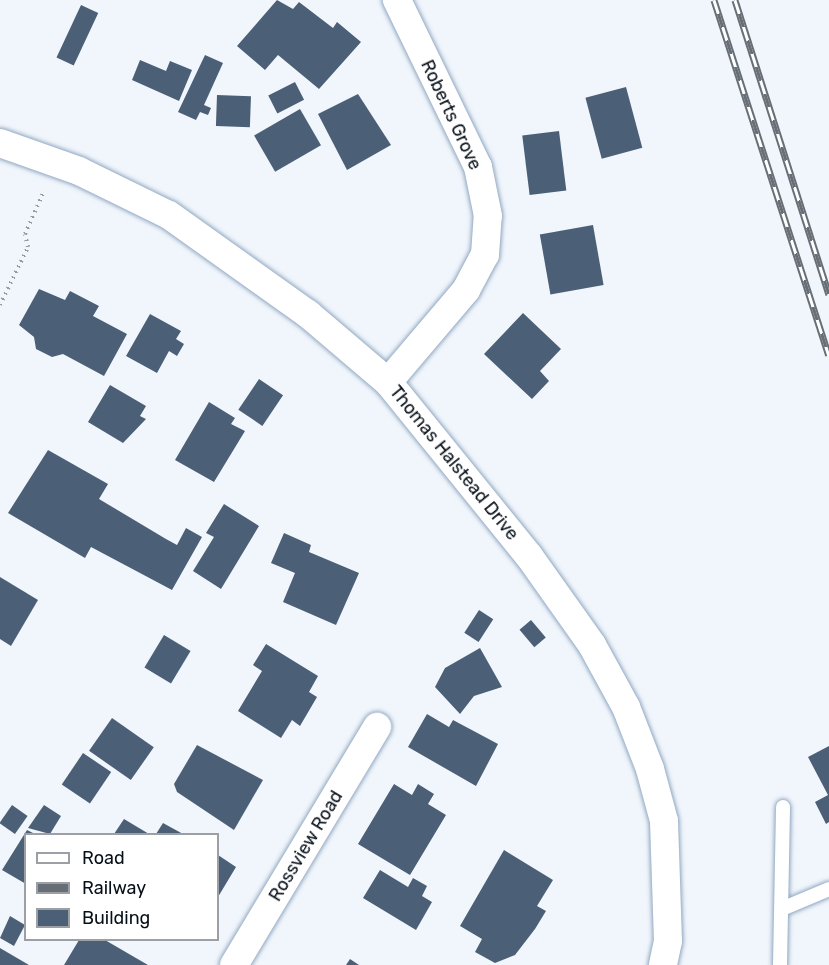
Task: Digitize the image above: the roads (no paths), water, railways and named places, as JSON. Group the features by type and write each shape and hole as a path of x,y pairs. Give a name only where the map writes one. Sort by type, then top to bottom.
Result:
{"street":[{"name":"Roberts Grove","path":"388,382 466,290 485,255 488,216 478,167 397,0"},
{"name":"Thomas Halstead Drive","path":"0,143 79,171 169,215 239,260 388,382 530,556 592,645 626,707 664,821 668,941 663,965"},
{"name":"Rossview Road","path":"234,965 377,727"}],"lane":[{"path":"780,965 784,908 783,807"},
{"path":"784,908 829,889"}],"railway":[{"path":"714,0 829,355"},
{"path":"735,0 829,294"}]}
